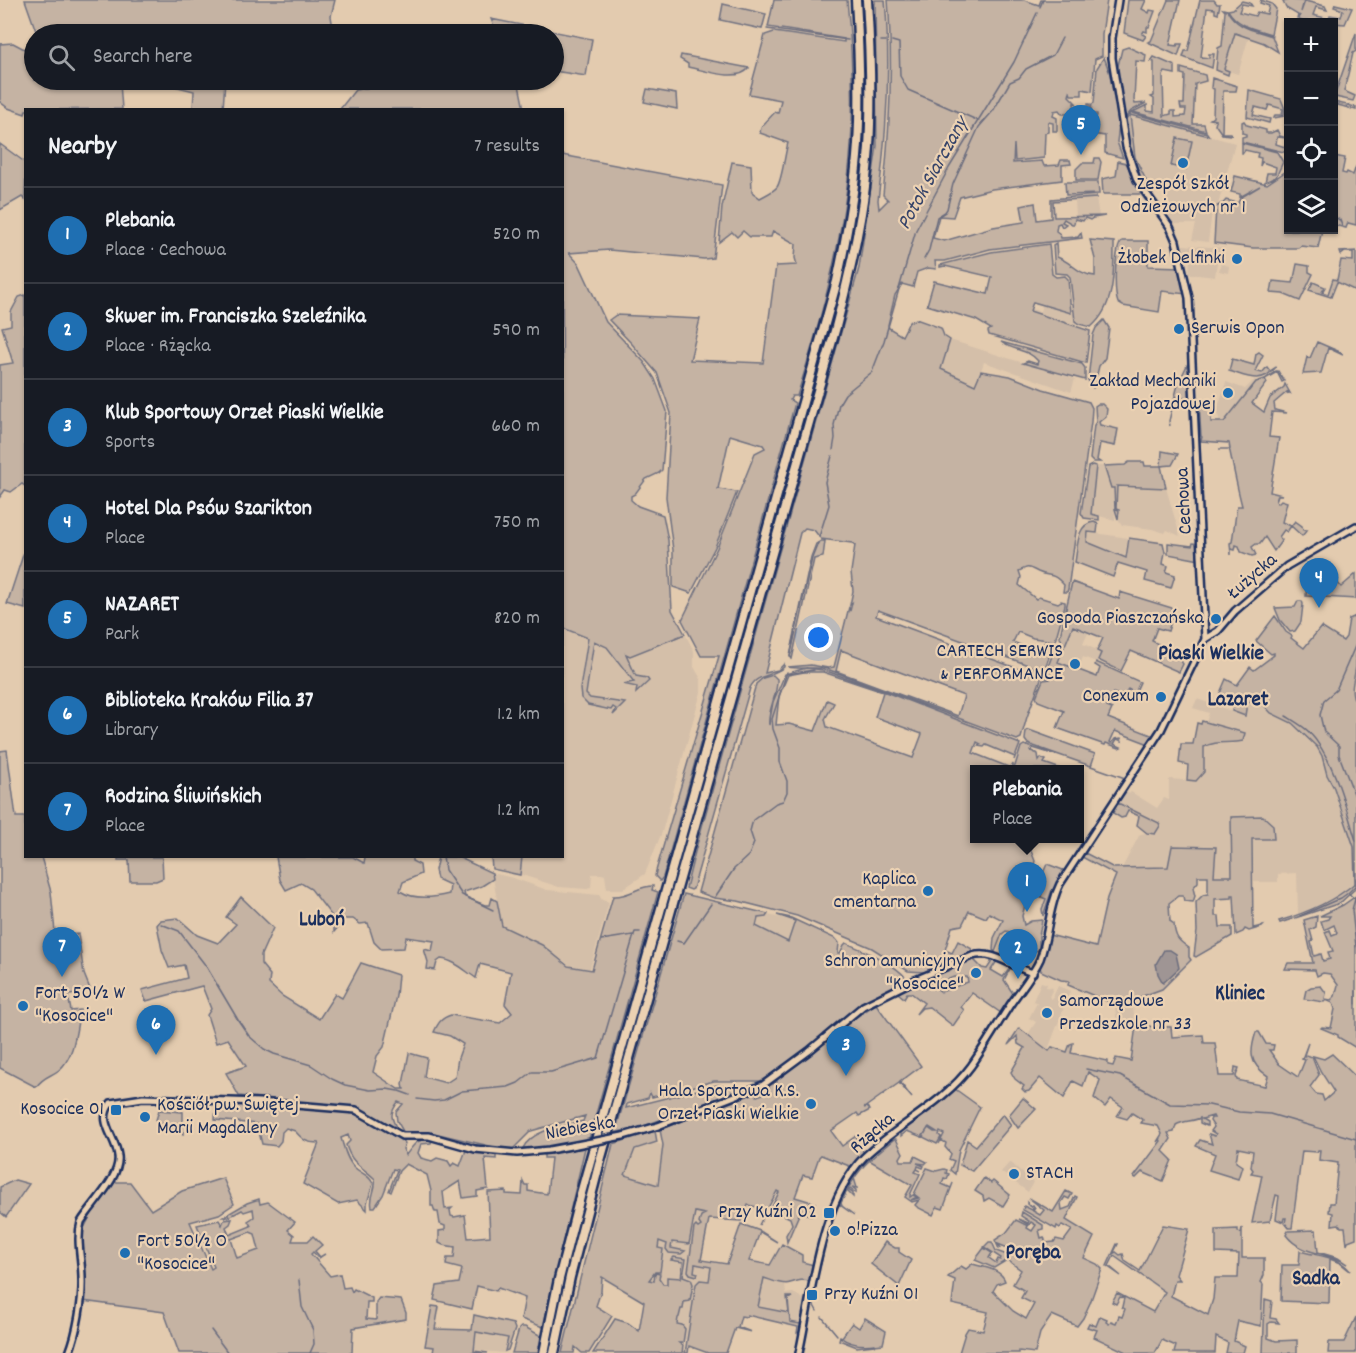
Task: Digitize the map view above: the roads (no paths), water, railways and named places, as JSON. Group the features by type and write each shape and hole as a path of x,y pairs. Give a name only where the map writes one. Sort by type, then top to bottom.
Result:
{"highway":[{"path":"544,1353 559,1279 580,1197 838,272 850,218 858,146 860,80 856,0"},
{"path":"554,1353 570,1277 600,1161 849,272 861,211 869,146 867,0"}],"street":[{"name":"Cechowa","path":"1033,973 1041,956 1050,912 1059,887 1161,730 1205,639 1190,299 1176,241 1170,227 1137,180 1126,147 1112,66 1112,38 1118,0"},
{"name":"Łużycka","path":"1205,639 1218,631 1235,611 1287,566 1356,526"},
{"name":"Niebieska","path":"69,1353 83,1282 79,1230 81,1222 114,1175 117,1167 118,1154 105,1122 105,1114 111,1103 126,1100 181,1098 356,1110 402,1136 429,1136 475,1149 517,1153 549,1150 623,1136 658,1126 763,1084 809,1051 863,1006 904,984 979,954 995,956 1033,973"},
{"name":"Rżącka","path":"799,1353 822,1244 830,1218 847,1181 865,1156 958,1082 1033,973"}],"waterway":[{"name":"Potok Siarczany","path":"1040,7 1043,0"},
{"name":"Potok Siarczany","path":"833,450 834,425 839,404 845,394 872,372 884,341 916,230 949,168 1014,62 1037,13"},
{"path":"767,29 848,40"},
{"path":"924,259 929,250 937,217 947,209 953,184 979,127 993,111 1010,82 1019,78 1026,69 1053,55 1062,38"},
{"path":"881,41 886,41"},
{"path":"892,41 899,43 900,76 908,90 979,121"},
{"path":"1338,219 1342,226"},
{"name":"Potok Siarczany","path":"819,537 829,505 825,482 832,456"},
{"name":"Potok Siarczany","path":"790,657 812,558 818,543"},
{"path":"1356,644 1336,690 1324,700 1320,715 1324,732 1339,746 1339,755 1356,799"},
{"path":"788,674 814,670"},
{"name":"Potok Siarczany","path":"715,897 734,869 749,855 754,843 750,831 753,820 776,803 783,801 787,792 787,781 780,762 780,748 772,719 787,672"},
{"path":"1286,716 1309,732 1325,755 1338,784 1356,841"},
{"path":"443,858 445,870 462,895 493,910"},
{"path":"1356,885 1348,893 1355,899 1352,910 1356,947"},
{"path":"1300,916 1348,893"},
{"path":"677,941 684,943 711,904"},
{"name":"Potok Siarczany","path":"161,924 179,931 206,966 249,1036 264,1049 311,1065 345,1085 370,1090 398,1091"},
{"name":"Potok Siarczany","path":"417,1099 444,1100 462,1091 508,1087 518,1083 532,1072 551,1072 598,1058 635,932 640,932"},
{"path":"601,940 633,935"},
{"path":"1356,991 1356,1004"},
{"path":"1086,1069 1120,1076 1170,1104 1209,1105 1239,1112 1270,1114 1356,1139"},
{"name":"Potok Siarczany","path":"399,1091 410,1095"},
{"path":"821,1264 824,1247"},
{"path":"299,1280 302,1307 313,1330 314,1344 310,1353"},
{"path":"816,1286 812,1302 817,1311"},
{"path":"822,1317 837,1335"},
{"path":"211,1330 228,1353"},
{"path":"840,1337 852,1343 875,1344 875,1346"}],"place":[{"name":"NAZARET","path":"1081,155"},
{"name":"Zespół Szkół Odzieżowych nr 1","path":"1183,163"},
{"name":"Żłobek Delfinki","path":"1237,259"},
{"name":"Serwis Opon","path":"1179,329"},
{"name":"Zakład Mechaniki Pojazdowej","path":"1228,393"},
{"name":"Hotel Dla Psów Szarikton","path":"1319,608"},
{"name":"Gospoda Piaszczańska","path":"1216,619"},
{"name":"CARTECH SERWIS & PERFORMANCE","path":"1075,664"},
{"name":"Conexum","path":"1161,697"},
{"name":"Kaplica cmentarna","path":"928,891"},
{"name":"Plebania","path":"1027,912"},
{"name":"Schron amunicyjny \"Kosocice\"","path":"976,973"},
{"name":"Rodzina Śliwińskich","path":"62,977"},
{"name":"Skwer im. Franciszka Szeleźnika","path":"1018,979"},
{"name":"Fort 50½ W \"Kosocice\"","path":"23,1006"},
{"name":"Samorządowe Przedszkole nr 33","path":"1047,1013"},
{"name":"Biblioteka Kraków Filia 37","path":"156,1055"},
{"name":"Klub Sportowy Orzeł Piaski Wielkie","path":"846,1076"},
{"name":"Hala Sportowa K.S. Orzeł Piaski Wielkie","path":"811,1104"},
{"name":"Kosocice 01","path":"116,1110"},
{"name":"Kościół pw. Świętej Marii Magdaleny","path":"145,1117"},
{"name":"STACH","path":"1014,1174"},
{"name":"Przy Kuźni 02","path":"829,1213"},
{"name":"o!Pizza","path":"835,1231"},
{"name":"Fort 50½ O \"Kosocice\"","path":"125,1253"},
{"name":"Przy Kuźni 01","path":"812,1295"}],"district":[{"name":"Piaski Wielkie","path":"1211,654"},
{"name":"Lazaret","path":"1238,701"},
{"name":"Luboń","path":"322,921"},
{"name":"Kliniec","path":"1240,995"},
{"name":"Poręba","path":"1033,1254"},
{"name":"Sadka","path":"1316,1280"}]}
